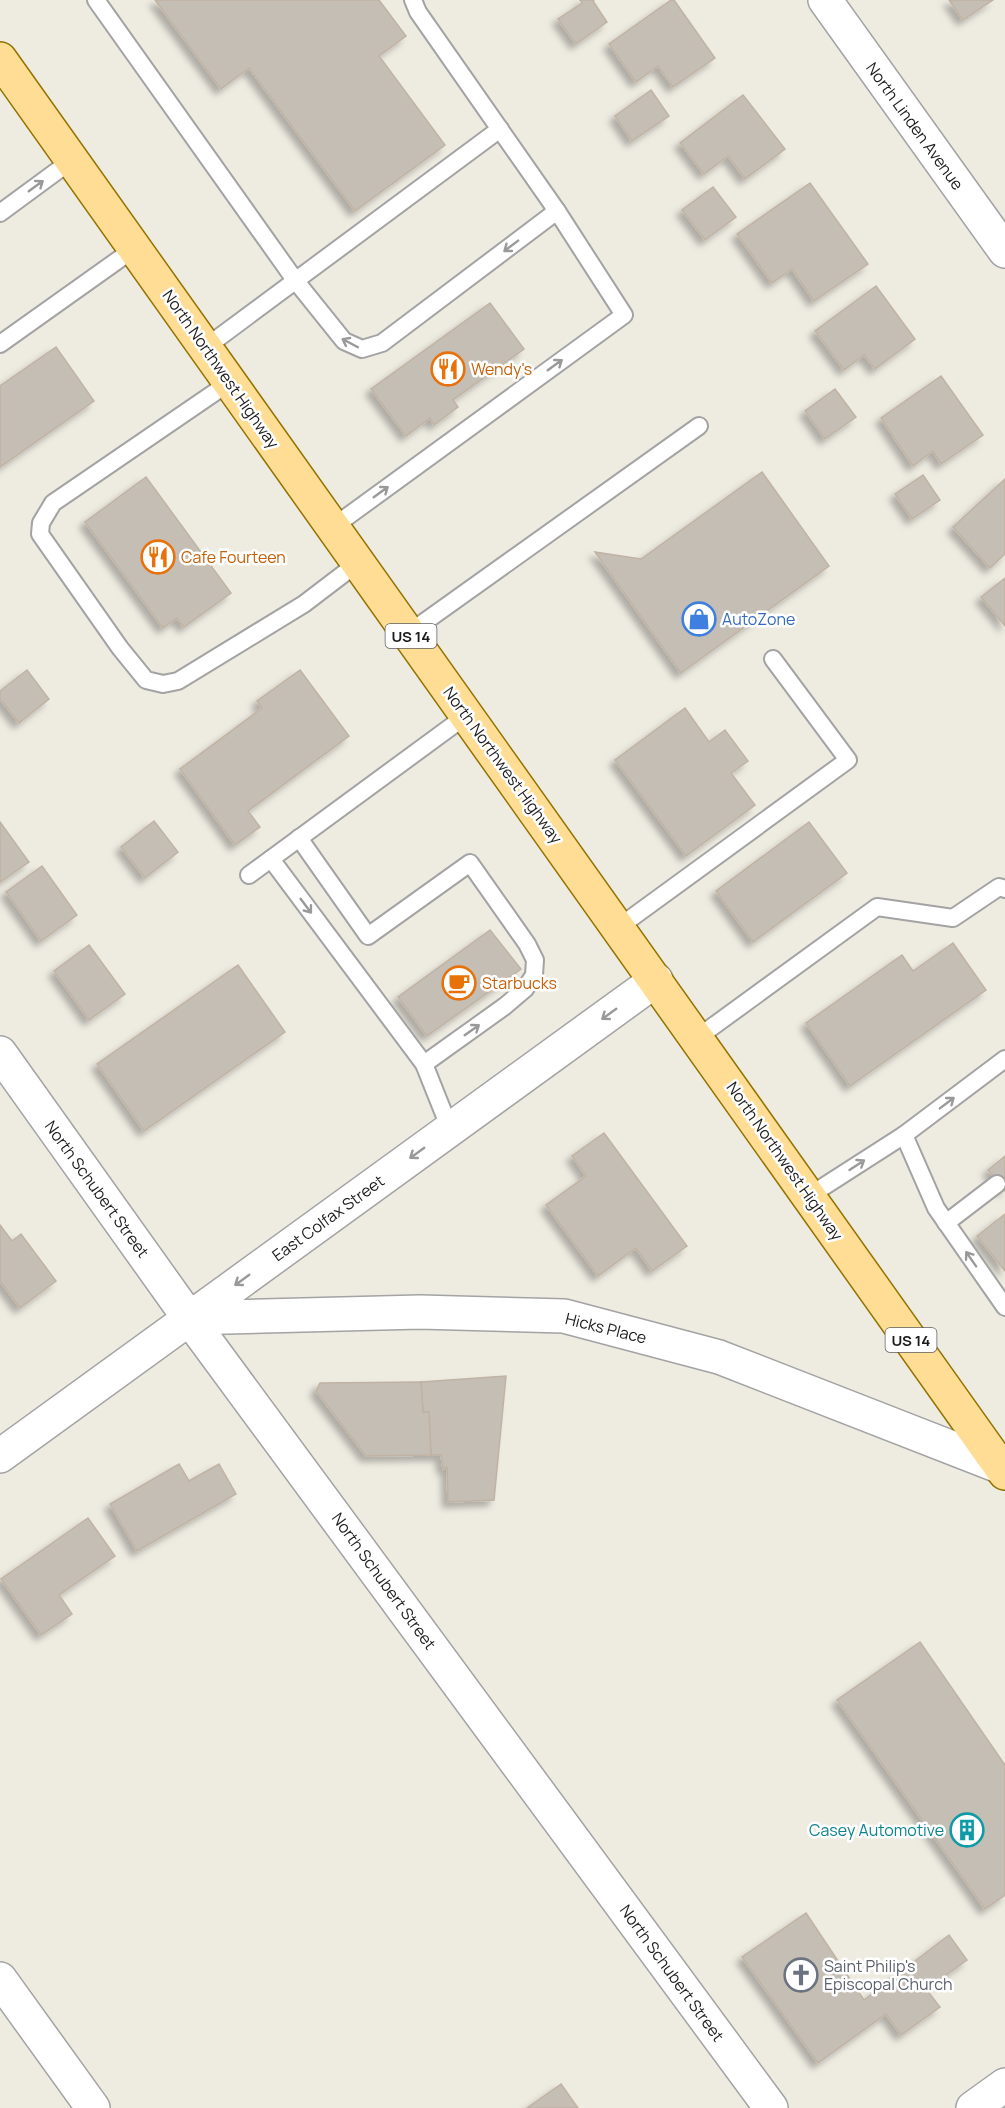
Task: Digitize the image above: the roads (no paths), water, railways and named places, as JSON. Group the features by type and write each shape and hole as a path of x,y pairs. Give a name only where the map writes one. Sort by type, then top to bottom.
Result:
{"main road":[{"name":"North Northwest Highway","path":"0,59 1004,1468"}],"street":[{"name":"North Linden Avenue","path":"825,0 1005,251"},
{"name":"East Colfax Street","path":"0,1456 656,980"},
{"name":"North Schubert Street","path":"0,1053 189,1318 771,2108"},
{"name":"Hicks Place","path":"189,1318 420,1312 564,1316 719,1357 1004,1468"},
{"path":"0,1979 93,2108"},
{"path":"974,2108 1005,2085"}],"lane":[{"path":"96,0 295,280 344,341 362,349 382,343 557,211"},
{"path":"333,526 624,315 557,211 418,12 413,0"},
{"path":"206,347 500,129"},
{"path":"0,213 72,160"},
{"path":"0,344 135,248"},
{"path":"230,382 53,503 41,523 40,534 106,629 146,680 162,684 178,681 304,604 359,562"},
{"path":"409,633 699,426"},
{"path":"619,927 848,760 773,658"},
{"path":"249,875 467,715"},
{"path":"299,838 368,936 470,864 527,944 535,960 534,975 525,989 424,1064"},
{"path":"271,859 424,1064 450,1129"},
{"path":"697,1038 877,908 953,918 999,887 1005,889"},
{"path":"809,1196 904,1135 1005,1059"},
{"path":"904,1135 936,1208 1005,1306"},
{"path":"946,1223 997,1184"}],"place":[{"name":"Wendy's","path":"448,369"},
{"name":"Cafe Fourteen","path":"158,557"},
{"name":"AutoZone","path":"699,619"},
{"name":"Starbucks","path":"459,983"},
{"name":"Casey Automotive","path":"967,1830"},
{"name":"Saint Philip's Episcopal Church","path":"801,1975"}]}
